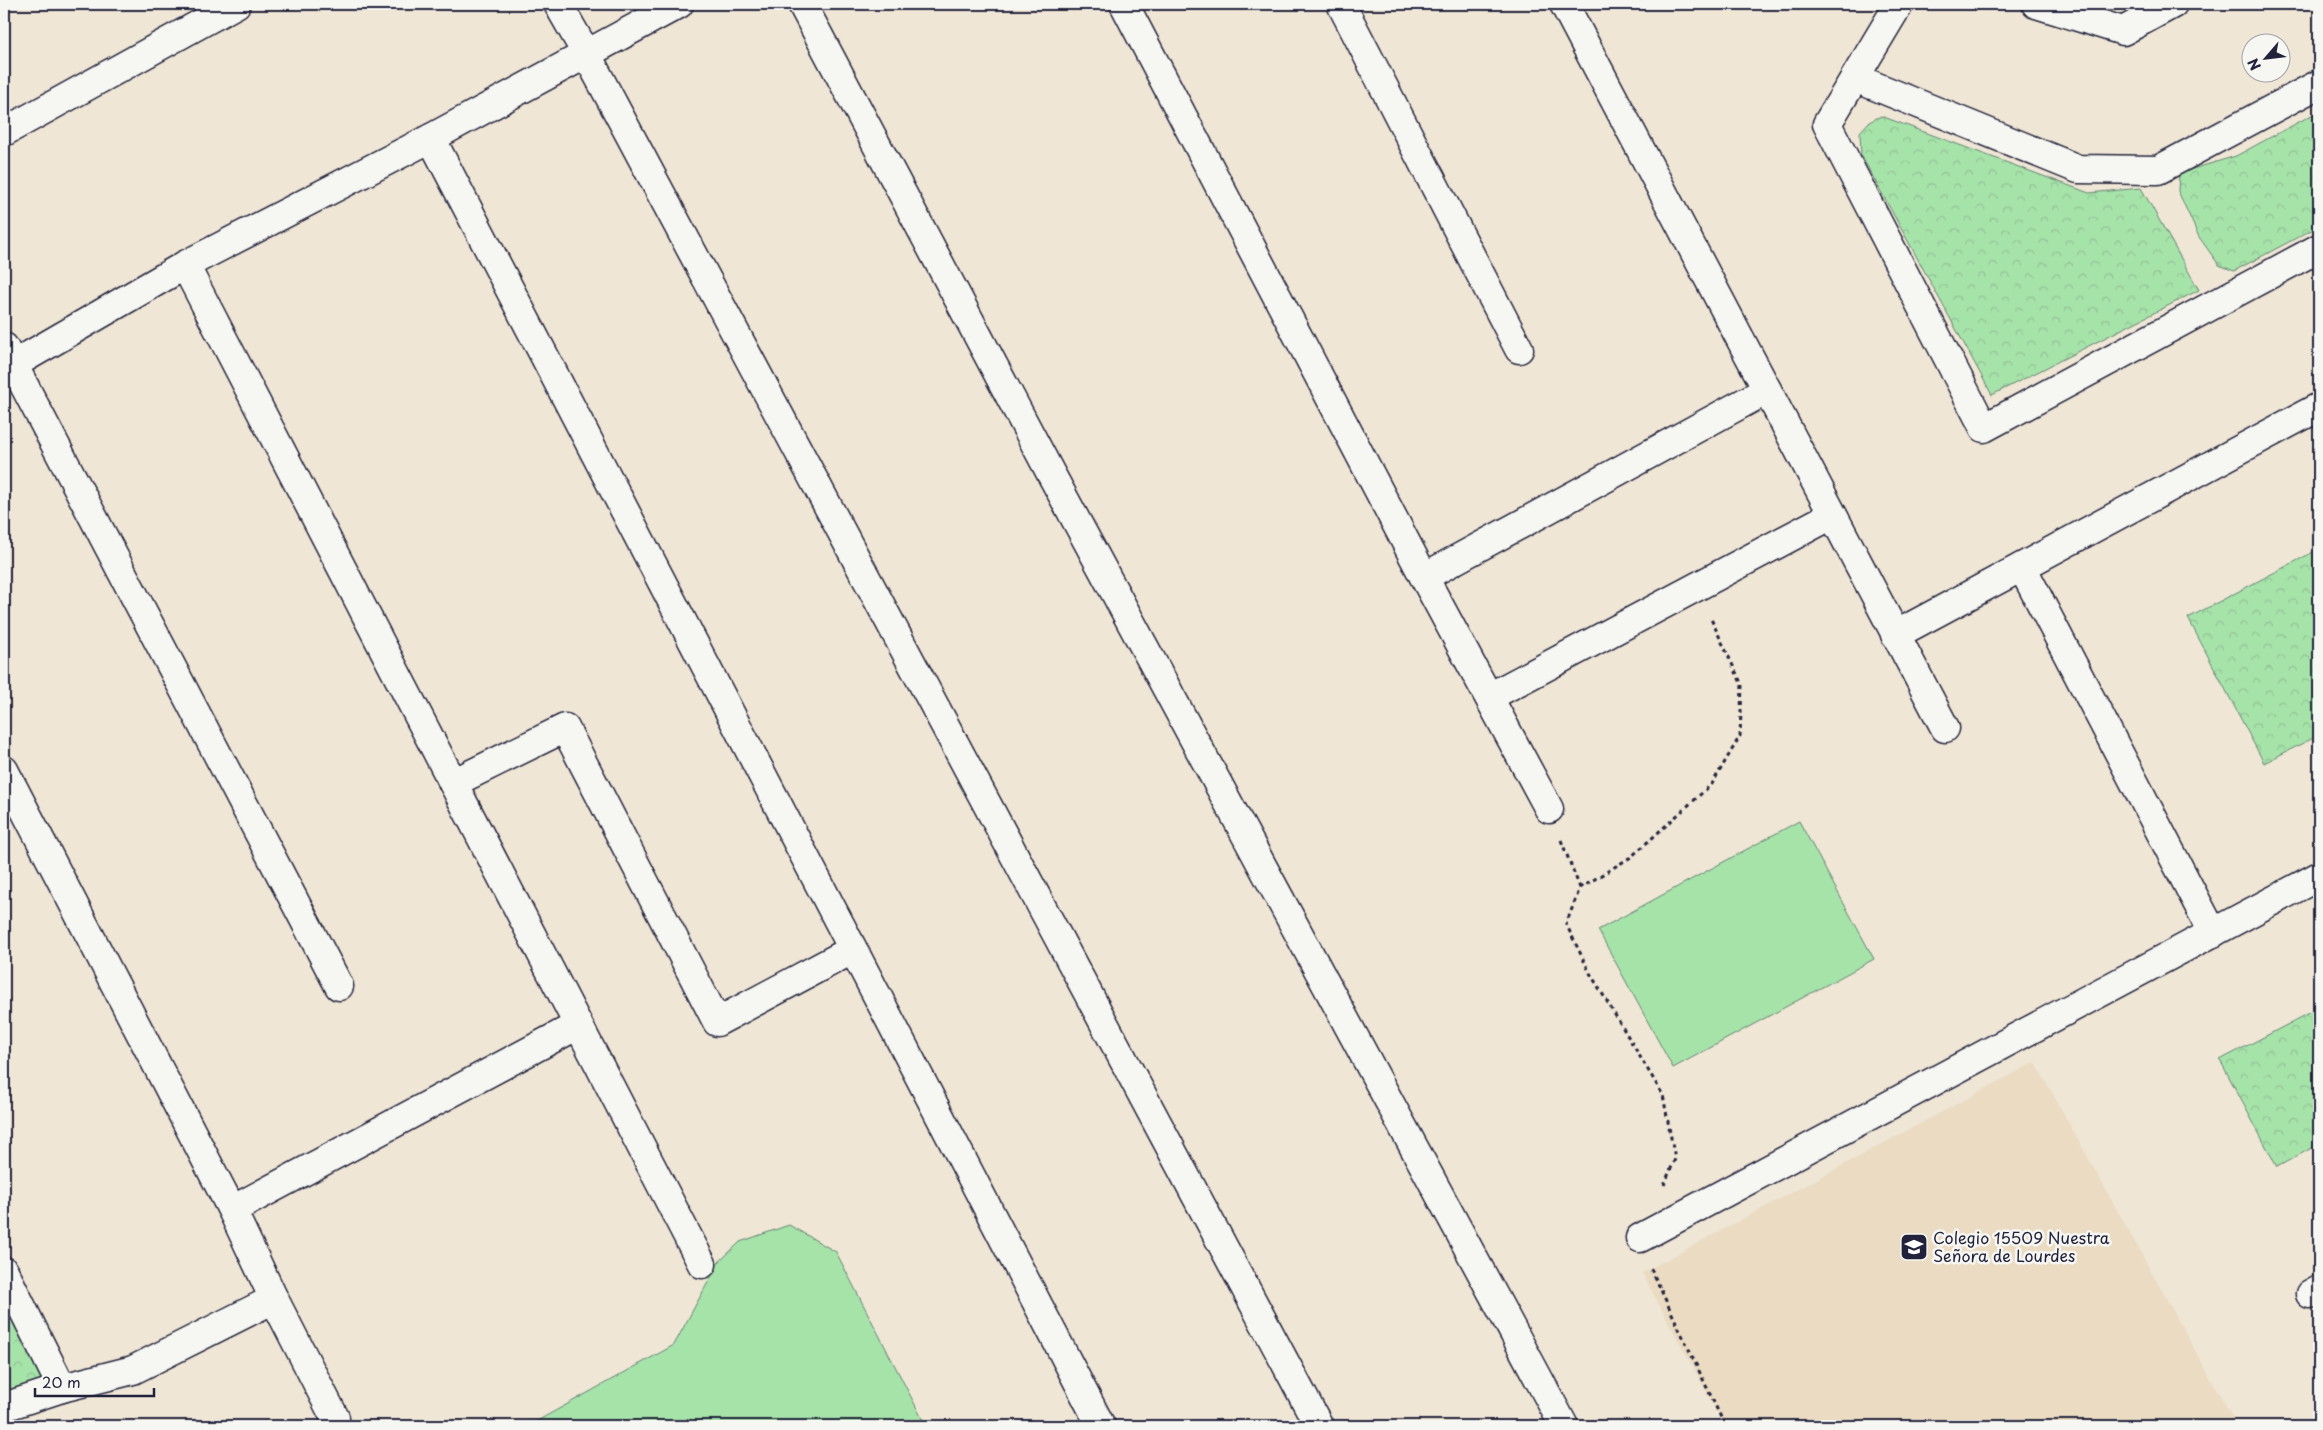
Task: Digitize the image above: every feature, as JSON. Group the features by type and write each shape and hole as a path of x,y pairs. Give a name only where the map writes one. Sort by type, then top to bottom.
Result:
{"street":[{"path":"4,132 236,4"},
{"path":"558,4 586,53 1319,1426"},
{"path":"339,986 7,360 185,265 431,138 679,4"},
{"path":"802,4 1050,472 1564,1426"},
{"path":"1124,4 1424,577 1549,809"},
{"path":"1341,4 1519,349"},
{"path":"1564,4 1895,635 1946,728"},
{"path":"1899,4 1827,124 1984,428 2319,248"},
{"path":"2036,4 2122,31 2173,4"},
{"path":"1855,78 2078,169 2140,170 2158,170 2319,84"},
{"path":"431,138 1101,1426"},
{"path":"185,265 702,1264"},
{"path":"1424,577 1766,390"},
{"path":"1895,635 2319,407"},
{"path":"1489,697 1832,515"},
{"path":"2022,567 2213,933"},
{"path":"453,783 565,728 717,1022 852,950"},
{"path":"4,770 232,1210 274,1299 335,1418 334,1426"},
{"path":"1640,1238 2319,876"},
{"path":"232,1210 578,1024"},
{"path":"4,1271 62,1388"},
{"path":"4,1406 62,1388 133,1370 274,1299"}],"path":[{"path":"1694,588 1723,642 1742,684 1740,736 1712,784 1632,857 1580,888 1566,924 1590,973 1663,1096 1675,1159 1640,1238 1653,1274 1725,1426"},
{"path":"1549,809 1580,888"}],"shaded area":[{"name":"Colegio 15509 Nuestra Señora de Lourdes","path":"2035,1062 2237,1426 1725,1426 1642,1273"}],"green space":[{"path":"2319,111 2319,226 2234,271 2219,265 2199,237 2178,191 2179,173 2236,156"},
{"path":"1881,116 2089,193 2141,188 2199,290 1992,395 1861,155 1860,132 1869,122"},
{"path":"2319,549 2319,735 2264,763 2188,618"},
{"path":"1799,821 1874,959 1673,1068 1598,930"},
{"path":"2319,1008 2319,1144 2277,1167 2220,1060"},
{"path":"789,1225 836,1252 926,1426 528,1426 674,1345 719,1262 740,1242"},
{"path":"4,1297 43,1372 44,1382 4,1405"}],"place":[{"name":"Colegio 15509 Nuestra Señora de Lourdes","path":"1914,1247"}]}
